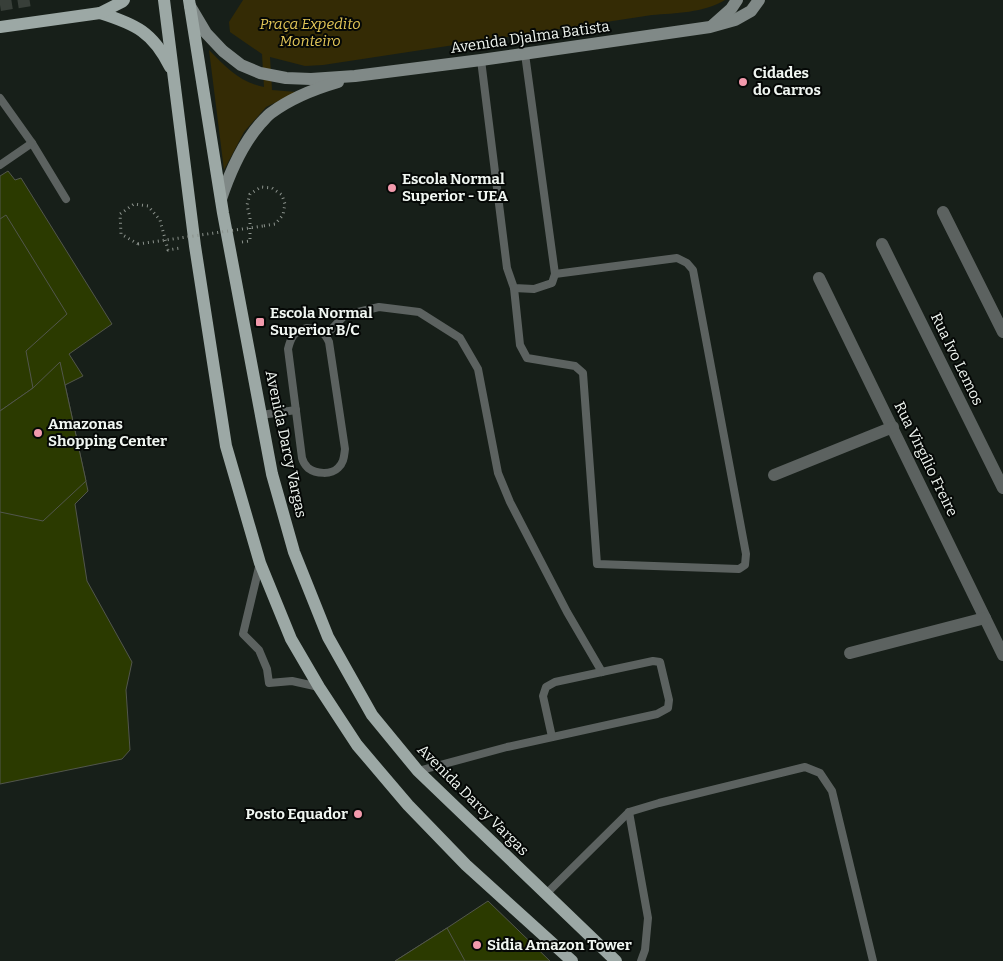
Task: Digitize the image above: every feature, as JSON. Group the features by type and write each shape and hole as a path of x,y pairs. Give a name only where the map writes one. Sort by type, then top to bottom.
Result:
{"main road":[{"path":"0,27 100,13 124,0"},
{"path":"164,0 195,246 226,446 260,563 291,639 319,687 357,745 408,804 466,865 572,961"},
{"path":"710,27 731,9 737,0"},
{"name":"Avenida Djalma Batista","path":"190,3 206,33 223,51 241,65 260,73 286,78 311,79 355,76 481,60 710,27 735,20 751,11 759,0"},
{"name":"Avenida Darcy Vargas","path":"190,3 221,199 272,474 294,552 328,637 372,715 418,771 616,961"},
{"path":"100,13 122,20 138,28 152,40 164,55 174,76"},
{"name":"Avenida Djalma Batista","path":"221,199 238,155 253,133 270,114 291,100 313,90 355,76"}],"street":[{"path":"943,212 1003,332"},
{"name":"Rua Ivo Lemos","path":"882,244 1003,488"},
{"name":"Rua Virgílio Freire","path":"819,278 1003,655"},
{"path":"774,475 893,427"},
{"path":"850,652 985,618"}],"lane":[{"path":"514,288 534,289 552,283 555,274 525,54"},
{"path":"481,60 507,268 514,288 520,345 527,358 575,366 583,372 597,564 739,569 745,565 746,554 693,270 687,263 677,258 555,274"},
{"path":"0,98 32,143 66,199"},
{"path":"0,165 32,143"},
{"path":"326,335 346,315 379,307 419,312 460,338 478,369 498,473 510,502 567,612 602,672"},
{"path":"315,328 326,335 329,342 345,450 342,463 338,469 332,472 317,472 309,469 304,464 296,410 288,349 294,335 300,330 315,328"},
{"path":"261,415 296,410"},
{"path":"260,563 243,634 259,650 267,668 269,682 292,681 319,687"},
{"path":"418,771 507,747 658,714 668,708 669,700 660,662 652,660 555,682 546,687 543,696 552,737"},
{"path":"546,894 629,812 805,767 820,773 832,791 873,961"},
{"path":"629,812 648,918 645,950 641,961"}],"path":[{"path":"195,246 168,250 160,220 148,206 134,204 120,214 121,234 138,244 263,226 275,224 283,215 285,204 282,195 272,188 261,187 250,194 247,205 250,218 250,241 229,244"}],"green space":[{"name":"Praça Expedito Monteiro","path":"243,0 725,0 708,8 689,12 652,15 323,65 305,66 270,57 272,90 297,92 266,107 244,132 224,170 209,50 240,78 264,87 262,54 230,32 229,22"}],"building":[{"name":"Amazonas Shopping Center","path":"8,171 15,180 21,178 112,324 69,354 83,376 65,385 88,491 75,504 87,581 132,662 126,690 130,750 122,759 0,784 0,176"},
{"path":"6,215 67,314 26,351 33,388 0,411 0,219"},
{"path":"60,362 86,481 43,521 0,512 0,411 33,388"},
{"name":"Sidia Amazon Tower","path":"488,901 550,961 395,961 447,928"},
{"path":"447,928 465,961 395,961"}],"tunnel":[{"path":"0,5 32,0"}],"place":[{"name":"Cidades do Carros","path":"743,82"},
{"name":"Escola Normal Superior - UEA","path":"392,188"},
{"name":"Escola Normal Superior B/C","path":"260,322"},
{"name":"Amazonas Shopping Center","path":"38,433"},
{"name":"Posto Equador","path":"358,814"},
{"name":"Sidia Amazon Tower","path":"477,945"}]}
